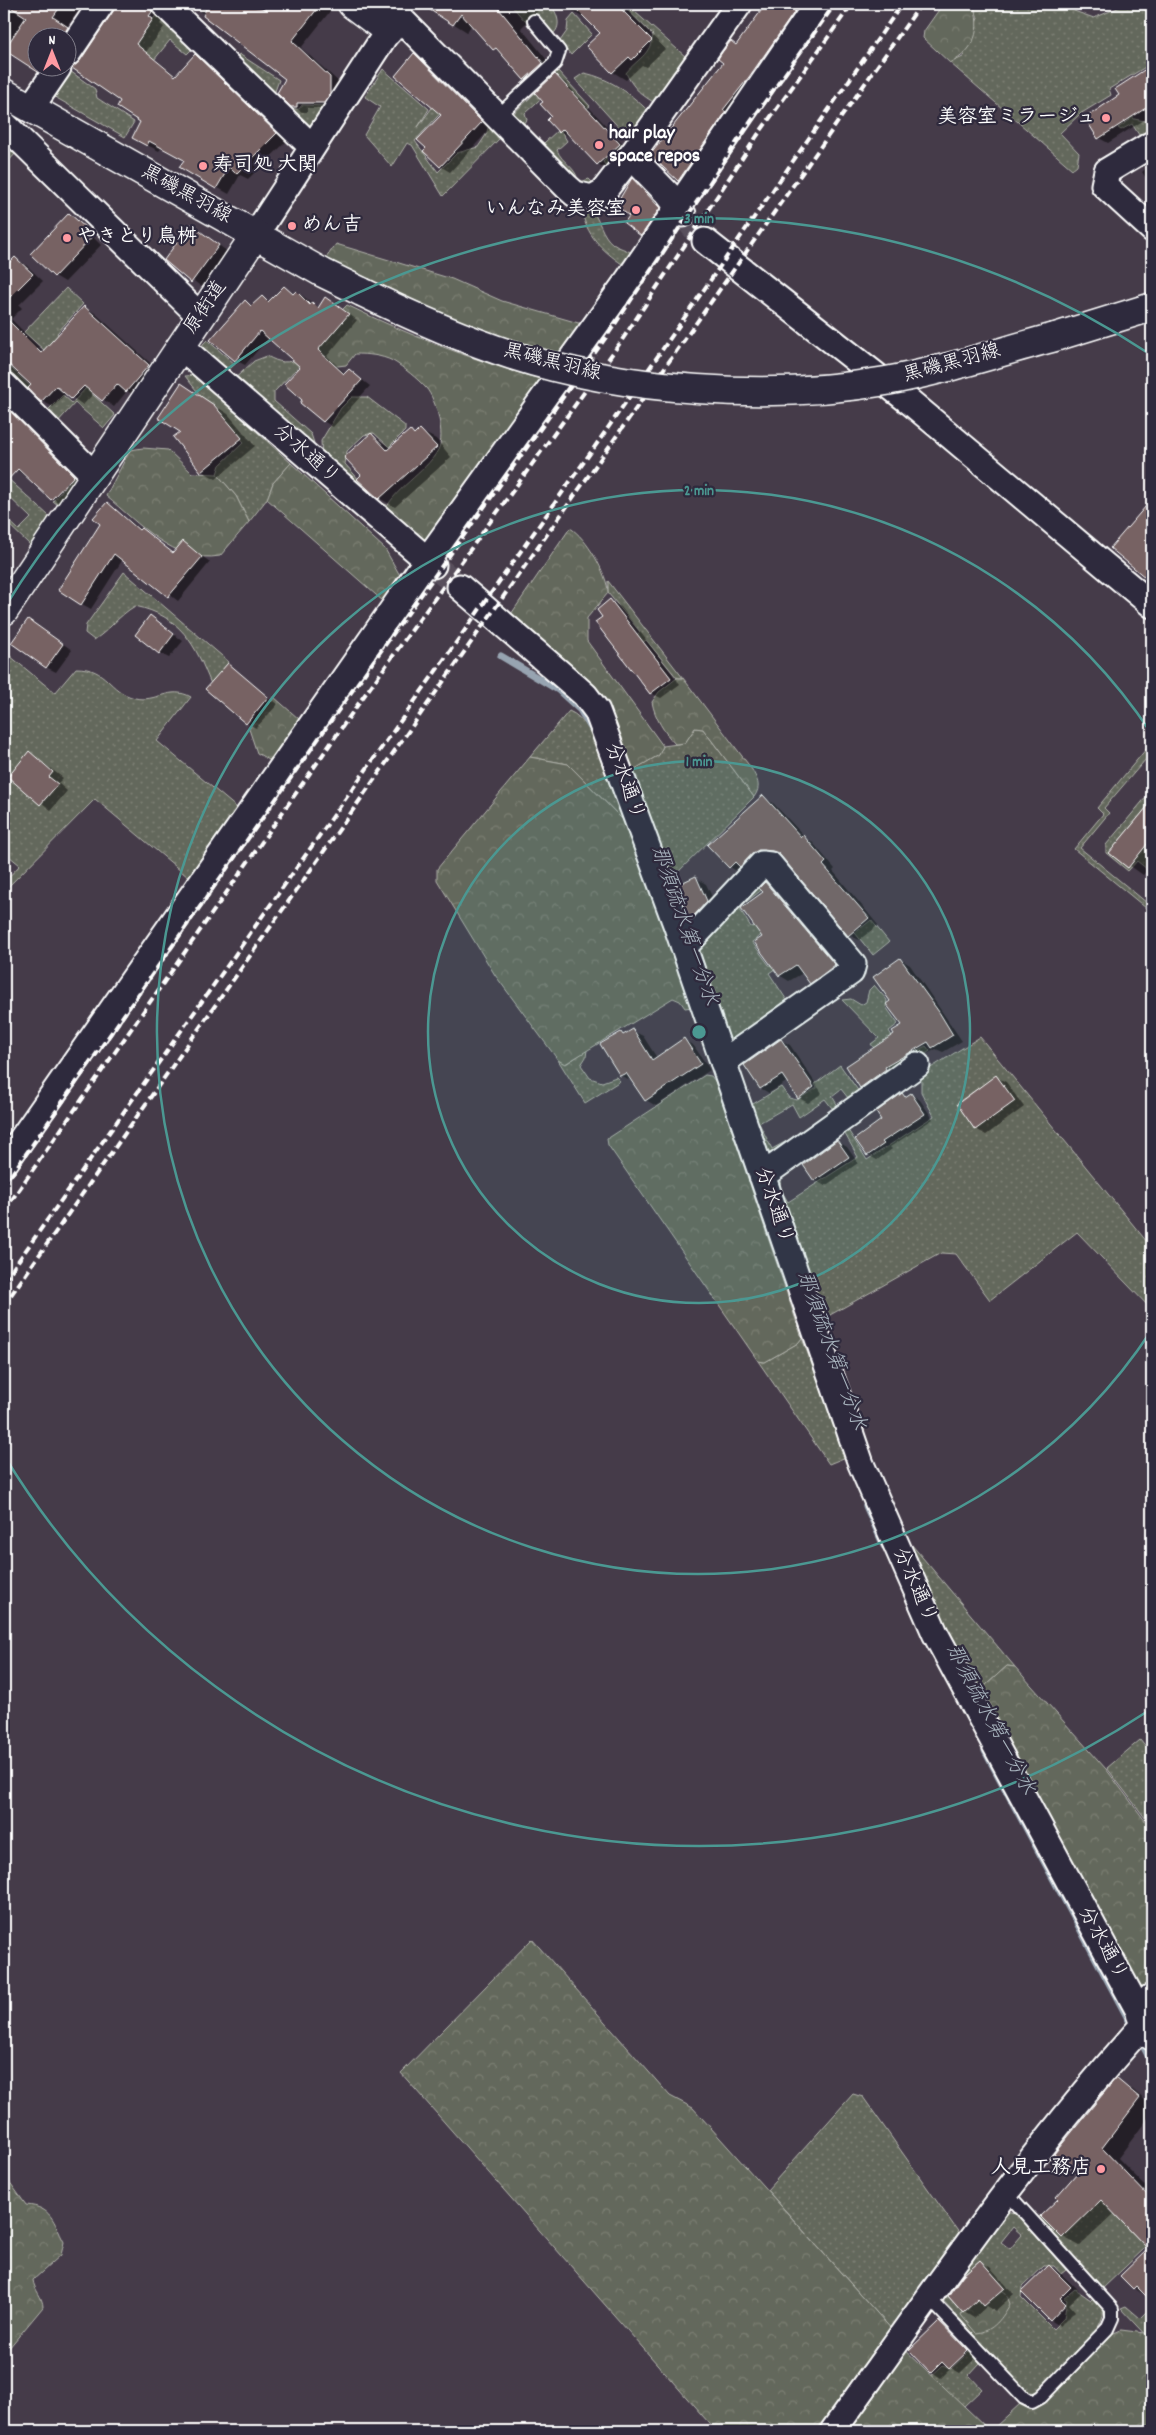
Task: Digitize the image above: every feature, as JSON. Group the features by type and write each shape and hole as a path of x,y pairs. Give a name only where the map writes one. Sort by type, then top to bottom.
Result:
{"main road":[{"path":"352,4 398,17"},
{"name":"黒磯黒羽線","path":"4,93 323,273 418,320 513,355 603,376 693,388 802,391 885,381 922,373 1152,307"},
{"name":"原街道","path":"4,611 256,234"}],"street":[{"path":"78,38 101,4"},
{"path":"164,4 312,147"},
{"path":"398,17 567,187 584,198 598,196 603,192 631,156 739,4"},
{"path":"4,1164 628,280 680,210 817,4"},
{"name":"原街道","path":"256,234 398,17"},
{"path":"30,108 51,78"},
{"path":"4,124 200,316"},
{"path":"1152,144 1107,171 1104,185 1152,229"},
{"path":"631,156 680,210"},
{"path":"705,241 910,402 1152,605"},
{"name":"分水通り","path":"180,346 430,562"},
{"path":"4,385 94,475"},
{"name":"分水通り","path":"460,587 585,695 596,711 684,947 861,1464 935,1633 1147,2018"},
{"path":"684,947 762,864 770,865 853,964 851,972 723,1062"},
{"path":"762,1176 918,1065"},
{"path":"833,2431 1007,2193 1090,2084 1147,2018"}],"lane":[{"path":"498,116 555,63 559,57 559,51 534,21"},
{"path":"929,2298 1024,2398 1032,2402 1041,2397 1107,2329 1112,2318 1112,2309 1007,2193"}],"green space":[{"path":"510,4 551,4 558,19 558,27 553,34 537,15 525,21"},
{"path":"626,4 686,57 657,104 638,91 626,73 649,48 653,35 622,5"},
{"path":"943,4 973,4 976,13 976,30 971,46 959,58 950,63 923,38 924,31"},
{"path":"973,4 1070,4 1074,11 1094,18 1127,4 1140,4 1152,10 1152,63 1109,89 1111,95 1080,114 1060,133 1079,153 1077,165 1072,169 950,63 963,57 978,18"},
{"path":"159,11 195,46 187,54 170,40 150,65 131,51"},
{"path":"574,14 592,34 571,55 560,41 567,31 568,21"},
{"path":"239,54 279,80 273,97 235,61"},
{"path":"383,69 429,109 418,127 439,98 447,106 415,141 438,172 457,153 478,147 486,135 489,125 504,134 443,196 412,145 407,143 392,167 364,135 380,107 365,97"},
{"path":"558,71 590,106 561,131 567,141 557,150 574,171 578,180 589,179 594,184 586,187 532,141 536,137 544,143 558,130 557,84 525,113 527,120 521,128 511,116"},
{"path":"584,73 612,83 637,100 651,114 632,142 575,79"},
{"path":"78,77 95,89 97,98 134,122 125,137 53,96 65,78"},
{"path":"302,105 327,106 312,128 307,130 286,109 299,109"},
{"path":"1125,106 1134,119 1145,121 1152,131 1141,138 1132,124 1121,130 1118,128 1130,120 1123,109"},
{"path":"4,137 18,151 4,166"},
{"path":"622,144 626,148 608,169 603,162"},
{"path":"590,209 609,240 632,253 622,264 602,248 591,234 582,210"},
{"path":"336,244 452,279 502,301 582,324 569,355 475,327 414,301 326,258"},
{"path":"66,288 83,304 57,333 94,387 90,392 115,415 104,428 75,403 55,425 44,414 63,395 72,403 86,388 24,332"},
{"path":"347,305 396,328 446,348 496,366 547,381 426,550 384,514 394,497 433,458 438,450 441,436 436,408 430,393 415,377 401,366 384,357 355,354 346,365 313,369 318,334"},
{"path":"207,340 235,364 225,374 202,352 203,344"},
{"path":"267,356 284,362 300,358 301,364 274,392 274,401 311,434 314,443 305,447 232,381 254,361"},
{"path":"8,365 43,399 35,407 4,375 4,368"},
{"path":"194,375 291,463 273,483 267,499 249,522 236,496 217,474 220,465 244,442 204,400 185,376"},
{"path":"352,397 367,397 405,426 405,431 389,447 374,433 364,435 347,451 345,464 379,502 387,505 384,514 322,458 321,441 341,408"},
{"path":"143,448 168,450 192,473 217,474 236,496 249,522 220,556 203,557 187,554 172,548 144,529 106,496 130,450"},
{"path":"291,463 385,549 402,579 384,602 267,499 273,483"},
{"path":"82,472 58,505 53,501 77,473"},
{"path":"4,475 49,516 47,522 30,545 4,520 4,516 19,530 31,518 4,492"},
{"path":"570,528 583,539 595,557 607,585 608,593 587,618 587,641 663,746 659,755 628,773 604,711 507,620"},
{"path":"124,572 229,662 211,684 199,656 184,634 164,617 151,611 135,606 94,640 85,633 86,625"},
{"path":"608,581 683,678 677,678 646,640 627,654 622,647 640,632 608,593"},
{"path":"4,651 55,693 76,668 95,672 126,695 135,698 150,698 170,693 191,697 157,741 237,808 188,877 95,799 4,891 4,882 20,865 4,852"},
{"path":"677,678 683,678 751,768 757,779 758,786 754,797 703,729 695,728 685,743 675,744 664,730 655,714 652,702 659,692"},
{"path":"274,697 299,719 300,727 287,747 269,760 257,753 249,729"},
{"path":"569,711 580,718 598,744 612,778 626,823 568,764 530,757"},
{"path":"695,728 703,729 754,797 671,879 688,920 697,917 700,921 690,928 683,926 628,773 659,755 663,746 685,743"},
{"path":"1152,742 1152,752 1104,808 1109,813 1080,848 1152,907 1152,913 1074,849 1103,814 1097,808"},
{"path":"530,757 568,764 626,823 692,1007 685,1008 680,1001 673,998 565,1064 558,1060 495,975 437,880 437,869"},
{"path":"1152,790 1152,801 1109,853 1128,868 1152,838 1152,873 1137,861 1128,871 1106,853 1106,845"},
{"path":"760,875 772,882 741,906 741,911 751,927 779,922 752,942 769,965 773,966 798,953 769,973 790,1005 727,1044 693,949"},
{"path":"871,920 889,942 873,955 855,933"},
{"path":"874,985 887,1000 886,1007 898,1024 889,1031 903,1054 906,1056 926,1046 930,1051 894,1076 871,1044 879,1038 842,1000 851,999 861,1005 866,1002 869,990"},
{"path":"980,1037 1152,1248 1152,1310 1077,1232 990,1300 956,1254 941,1253 821,1320 770,1177 786,1171 780,1180 781,1190 788,1202 858,1157 841,1127 846,1127 867,1160 934,1116 921,1092 921,1074","holes":["996,1076 995,1096 1004,1109 975,1130 957,1103"]},
{"path":"587,1050 586,1057 581,1065 590,1078 602,1082 616,1077 620,1081 585,1103 558,1060 566,1064"},
{"path":"840,1065 862,1096 852,1103 841,1089 832,1096 838,1106 832,1108 825,1099 799,1117 792,1104 759,1123 772,1149 807,1130 773,1158 765,1156 748,1107 781,1087 789,1098 797,1100 817,1088 815,1084"},
{"path":"705,1075 711,1076 715,1081 802,1338 798,1343 765,1362 758,1361 608,1145 607,1139"},
{"path":"802,1338 846,1457 829,1464 758,1361 765,1362 798,1343"},
{"path":"906,1538 1015,1667 1007,1666 975,1695"},
{"path":"1007,1666 1015,1667 1106,1769 1152,1830 1152,1979 1147,1986 1133,1986 975,1695"},
{"path":"1140,1740 1152,1755 1152,1827 1107,1768"},
{"path":"532,1939 670,2096 693,2108 894,2332 899,2344 987,2428 995,2427 1021,2403 1109,2335 1121,2330 1145,2333 1152,2340 1152,2431 716,2431 401,2073"},
{"path":"853,2094 863,2097 962,2237 894,2332 767,2190"},
{"path":"4,2174 26,2205 35,2206 51,2216 64,2242 61,2255 33,2280 43,2307 4,2354"},
{"path":"1099,2198 1146,2247 1101,2290 1036,2219 1040,2216 1062,2238"},
{"path":"1007,2211 1016,2213 1066,2270 1061,2274 1054,2266 1044,2266 1022,2287 1021,2297 1053,2329 1064,2318 1067,2300 1064,2298 1075,2289 1091,2300 1093,2298 1104,2310 1101,2321 1086,2344 1035,2393 1026,2391 939,2296","holes":["1013,2227 1022,2235 1010,2249 1001,2242","980,2260 1005,2288 963,2313 944,2292"]},
{"path":"995,2286 1006,2293 1010,2304 1001,2319 992,2327 976,2333 961,2315 964,2307"},
{"path":"1126,2306 1140,2318 1152,2306 1152,2341 1121,2308"},
{"path":"969,2352 980,2363 969,2375 982,2389 963,2407 931,2376 942,2366 951,2369"}],"building":[{"path":"6,4 62,4 53,17 68,27 28,28 28,66 4,50 26,17"},
{"path":"118,4 150,4 152,12 149,16 153,19 136,44 175,76 195,54 277,133 236,174 229,167 216,189 179,167 184,160 149,141 147,146 132,138 140,122 117,107 120,101 78,72 78,63"},
{"path":"208,4 242,4 266,9 270,4 321,4 292,41 330,77 330,94 324,103 297,103 297,107 291,107 277,93 285,79 203,16"},
{"path":"421,4 495,4 543,63 524,80 496,48 493,50 461,14 453,25"},
{"path":"571,4 616,4 652,40 632,60 629,57 612,73 586,46 600,33"},
{"path":"766,4 800,4 749,77 723,110 726,112 678,181 650,155 723,63 718,59 722,52 731,41 736,45"},
{"path":"414,53 482,122 440,167 423,151 426,148 417,140 441,115 395,76"},
{"path":"1152,65 1152,104 1098,139 1085,118 1119,95 1115,89"},
{"path":"555,74 620,144 597,165 563,129 559,133 547,120 551,116 540,104 543,102 535,93"},
{"path":"632,178 660,208 641,236 624,223 629,216 616,205"},
{"path":"69,213 87,229 85,232 91,238 54,277 30,254"},
{"path":"190,224 219,245 191,283 164,260"},
{"path":"15,257 33,274 4,303 4,268"},
{"path":"284,286 293,294 296,291 310,305 312,302 318,308 325,297 349,314 318,350 344,374 349,369 362,380 323,422 300,403 302,400 284,384 300,367 260,331 235,361 210,340 245,300 251,306 262,296 268,302"},
{"path":"84,306 149,365 126,392 117,384 102,401 84,386 71,399 56,386 41,402 28,388 31,385 4,360 4,316 41,353"},
{"path":"181,383 214,405 242,438 201,472 173,437 180,432 158,418"},
{"path":"4,405 74,476 51,500 18,469 4,484"},
{"path":"420,429 437,447 379,499 357,479 361,475 344,457 371,433 387,450 410,430 414,435"},
{"path":"1152,499 1152,583 1110,548"},
{"path":"107,502 139,530 141,528 173,553 183,541 202,557 168,597 114,554 81,605 58,590 100,524 93,518"},
{"path":"610,599 671,678 650,694 595,622 602,617 597,610"},
{"path":"150,615 174,634 159,654 135,635"},
{"path":"28,619 63,644 46,668 11,643"},
{"path":"228,663 268,697 246,724 205,689"},
{"path":"29,751 53,772 49,777 58,784 40,805 8,777"},
{"path":"763,795 801,837 803,835 826,862 823,865 869,918 848,936 780,855 772,851 758,850 740,867 735,862 729,868 707,845"},
{"path":"1152,801 1152,838 1128,868 1109,853"},
{"path":"696,876 707,901 690,920 677,885"},
{"path":"765,882 835,965 810,984 796,965 779,976 754,942 762,937 741,908 763,892 759,888"},
{"path":"900,958 939,1012 953,1035 932,1048 928,1042 885,1067 886,1069 860,1088 846,1066 894,1034 892,1031 902,1025 886,1004 890,1001 873,977"},
{"path":"633,1029 652,1060 684,1038 701,1064 645,1101 626,1073 620,1076 600,1044 621,1032 623,1035"},
{"path":"781,1039 814,1087 798,1099 782,1075 760,1089 744,1065"},
{"path":"996,1075 1015,1101 975,1130 957,1104"},
{"path":"902,1093 905,1097 911,1093 925,1114 882,1142 884,1144 867,1156 855,1139 881,1120 876,1112"},
{"path":"837,1140 849,1157 814,1181 803,1165"},
{"path":"1116,2078 1140,2098 1102,2148 1152,2200 1152,2302 1136,2286 1133,2289 1120,2276 1148,2249 1101,2200 1062,2238 1040,2216 1058,2199 1056,2197 1077,2173 1054,2154"},
{"path":"980,2260 1005,2288 984,2306 978,2299 963,2313 948,2296 963,2275"},
{"path":"1049,2265 1071,2287 1060,2298 1066,2304 1050,2321 1021,2292"},
{"path":"939,2321 968,2351 949,2369 942,2362 931,2373 909,2350"}],"waterway":[{"name":"那須疏水第一分水","path":"501,656 558,690 580,710 591,728"},
{"name":"那須疏水第一分水","path":"866,1506 884,1546"},
{"name":"那須疏水第一分水","path":"985,1751 1132,2026"},
{"name":"那須疏水第一分水","path":"1140,2040 1152,2063"}],"tunnel":[{"path":"683,214 705,241"},
{"path":"433,565 460,587"}],"railway":[{"path":"4,1185 352,691 609,333 747,127 835,4"},
{"path":"4,1211 361,700 620,343 757,136 852,4"},
{"path":"4,1281 603,435 902,4"},
{"path":"4,1305 921,4"}],"place":[{"name":"美容室ミラージュ","path":"1106,118"},
{"name":"hair play space repos","path":"599,145"},
{"name":"寿司処 大関","path":"203,166"},
{"name":"いんなみ美容室","path":"636,210"},
{"name":"めん吉","path":"292,226"},
{"name":"やきとり鳥桝","path":"67,238"},
{"name":"人見工務店","path":"1101,2169"}]}
